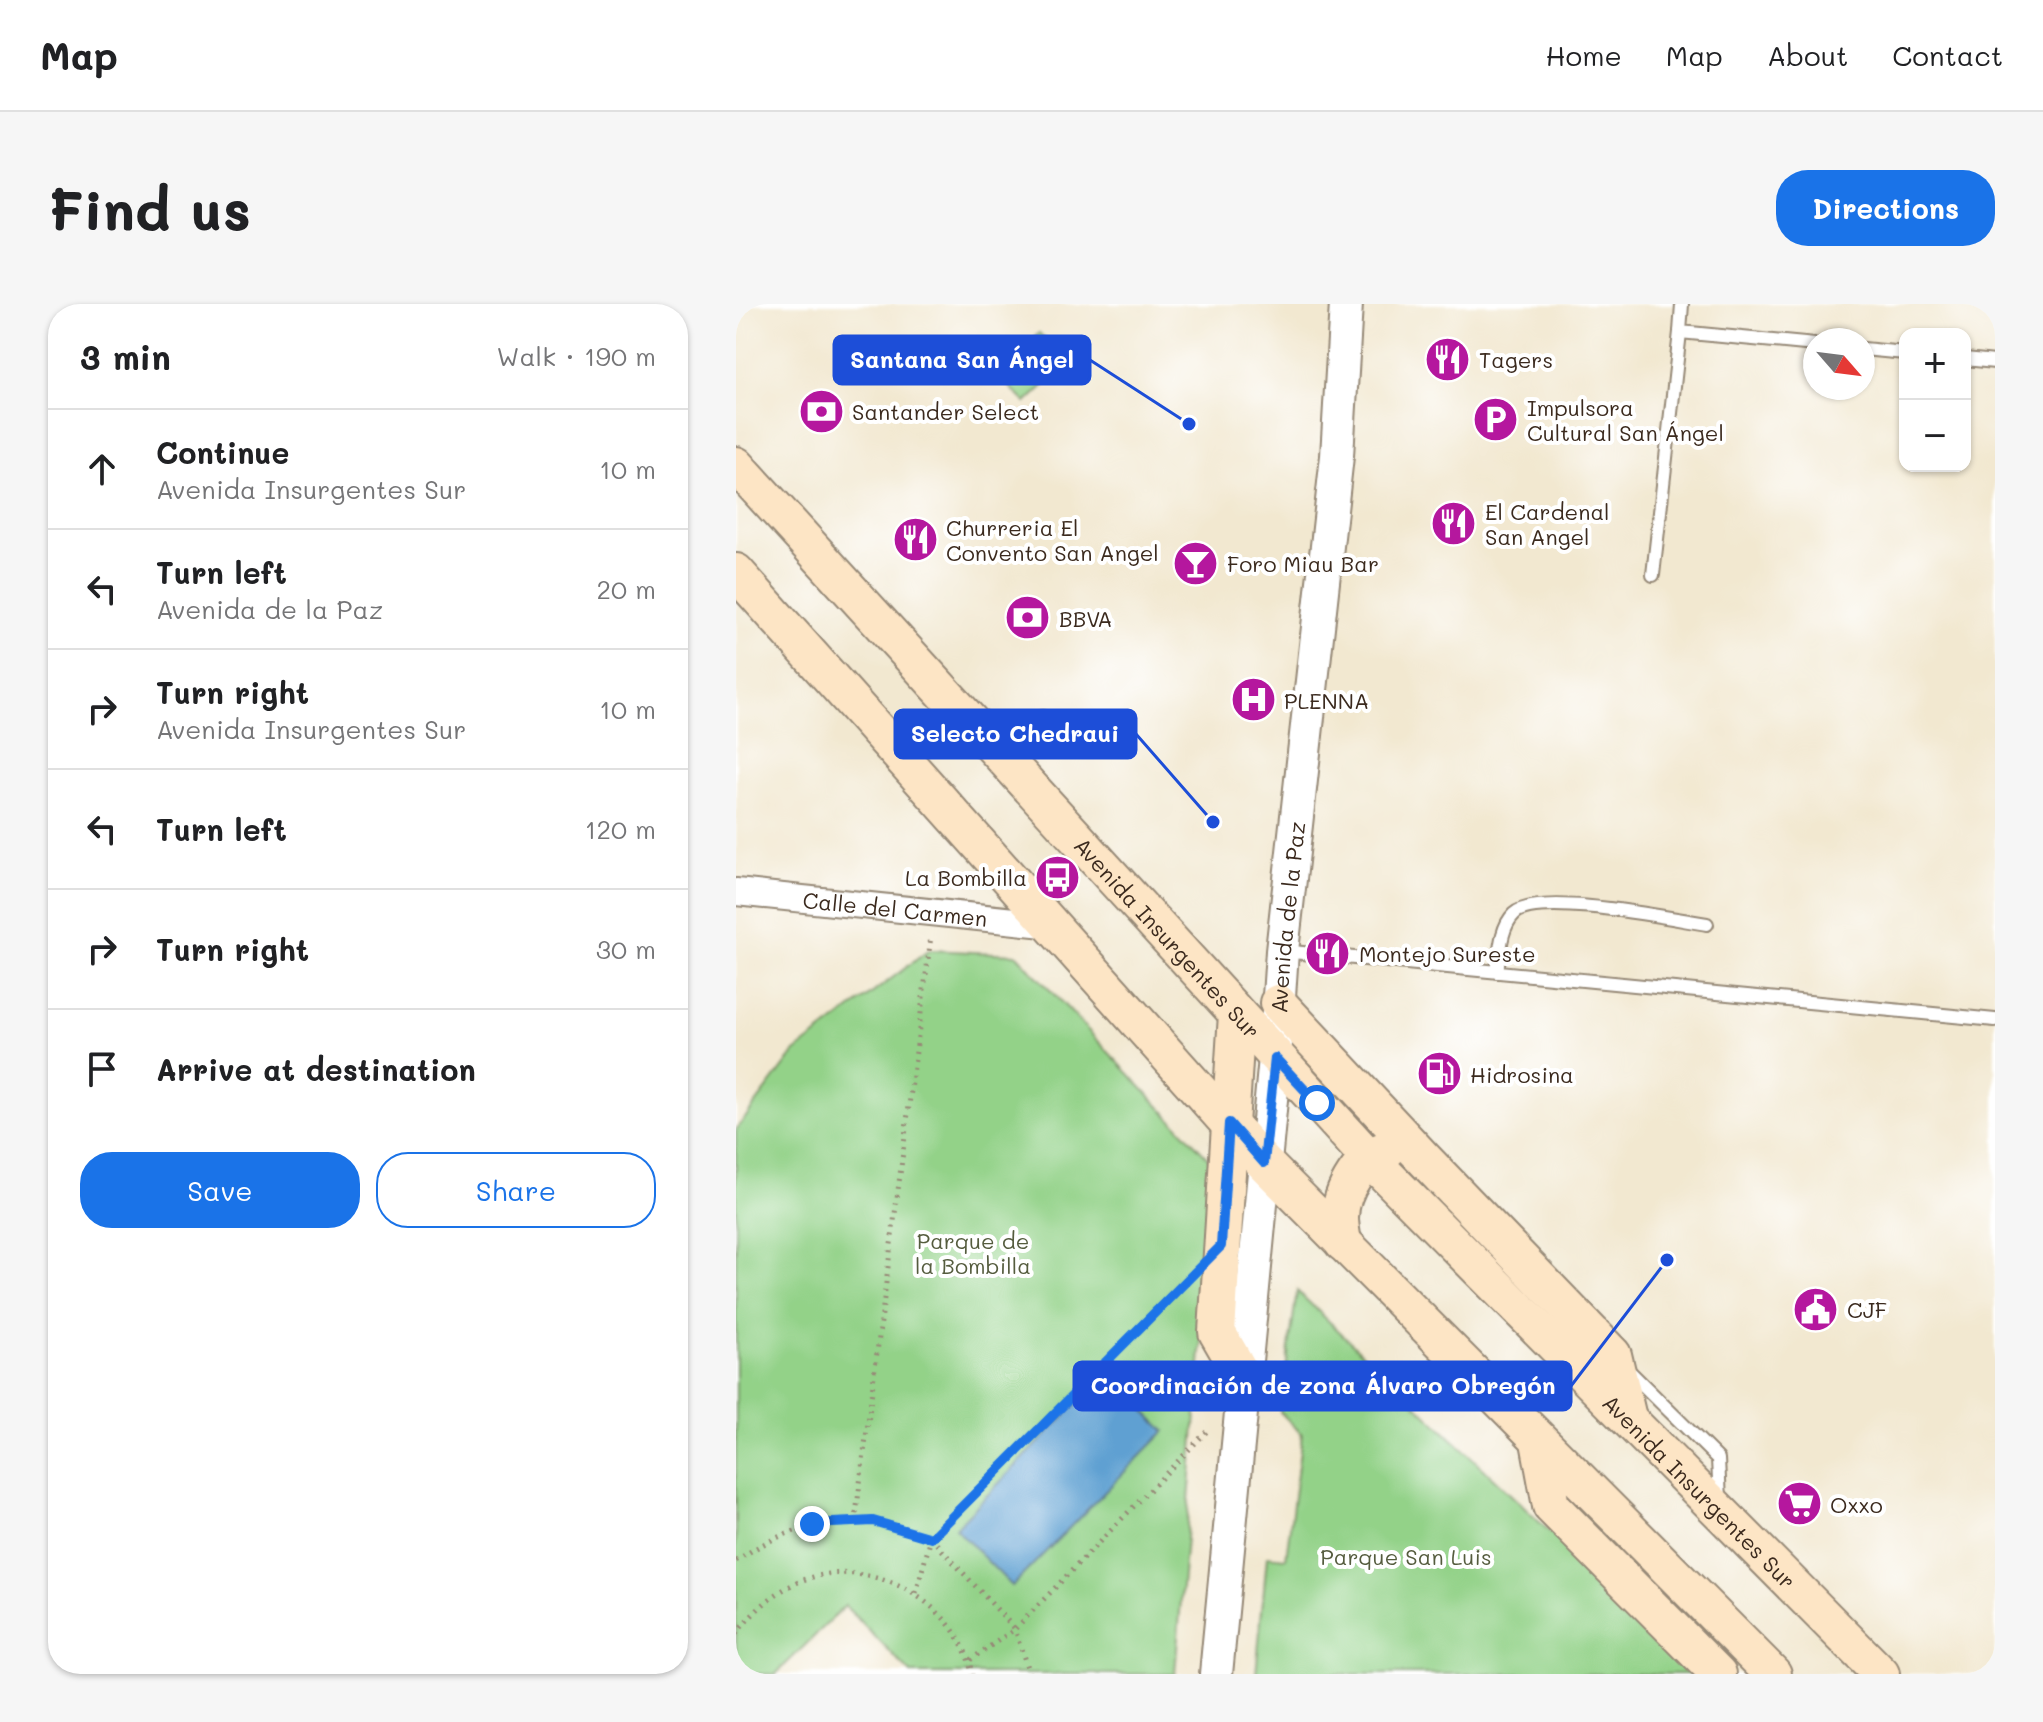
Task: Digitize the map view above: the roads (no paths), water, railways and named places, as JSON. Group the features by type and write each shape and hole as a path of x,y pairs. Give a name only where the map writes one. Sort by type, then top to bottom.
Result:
{"main road":[{"name":"Avenida Insurgentes Sur","path":"736,465 1369,1158 1881,1674"},
{"path":"736,572 1264,1163 1773,1674"},
{"path":"1278,1003 1613,1355 1628,1419"},
{"path":"1237,1014 1217,1332 1242,1387"},
{"path":"1343,1243 1339,1216 1344,1198 1351,1180 1369,1158 1385,1149 1403,1150 1424,1159"},
{"path":"1539,1441 1551,1506 1718,1674"}],"street":[{"name":"Avenida de la Paz","path":"1216,1674 1275,1058 1282,951 1337,456 1346,304"},
{"name":"Calle del Carmen","path":"736,892 1054,925"}],"lane":[{"path":"1653,575 1682,304"},
{"path":"1680,332 1803,344"},
{"path":"1875,350 1899,352"},
{"path":"1971,360 1995,362"},
{"path":"999,753 1043,717"},
{"path":"1497,972 1505,929 1513,915 1524,908 1567,905 1707,924"},
{"path":"1282,951 1995,1020"},
{"path":"1613,1355 1718,1459 1720,1512"}],"water":[{"path":"1107,1373 1165,1431 1012,1586 955,1528"}],"place":[{"name":"Tagers","path":"1448,359"},
{"name":"Santander Select","path":"821,411"},
{"name":"Impulsora Cultural San Ángel","path":"1496,420"},
{"name":"Santana San Ángel","path":"1189,424"},
{"name":"El Cardenal San Angel","path":"1454,524"},
{"name":"Churreria El Convento San Angel","path":"915,540"},
{"name":"Foro Miau Bar","path":"1196,563"},
{"name":"BBVA","path":"1028,618"},
{"name":"PLENNA","path":"1253,700"},
{"name":"Selecto Chedraui","path":"1213,822"},
{"name":"La Bombilla","path":"1058,877"},
{"name":"Montejo Sureste","path":"1328,953"},
{"name":"Hidrosina","path":"1439,1074"},
{"name":"Coordinación de zona Álvaro Obregón","path":"1667,1260"},
{"name":"CJF","path":"1816,1309"},
{"name":"Oxxo","path":"1799,1504"}],"park label":[{"name":"Parque de la Bombilla","path":"973,1252"},
{"name":"Parque San Luis","path":"1406,1556"}]}
